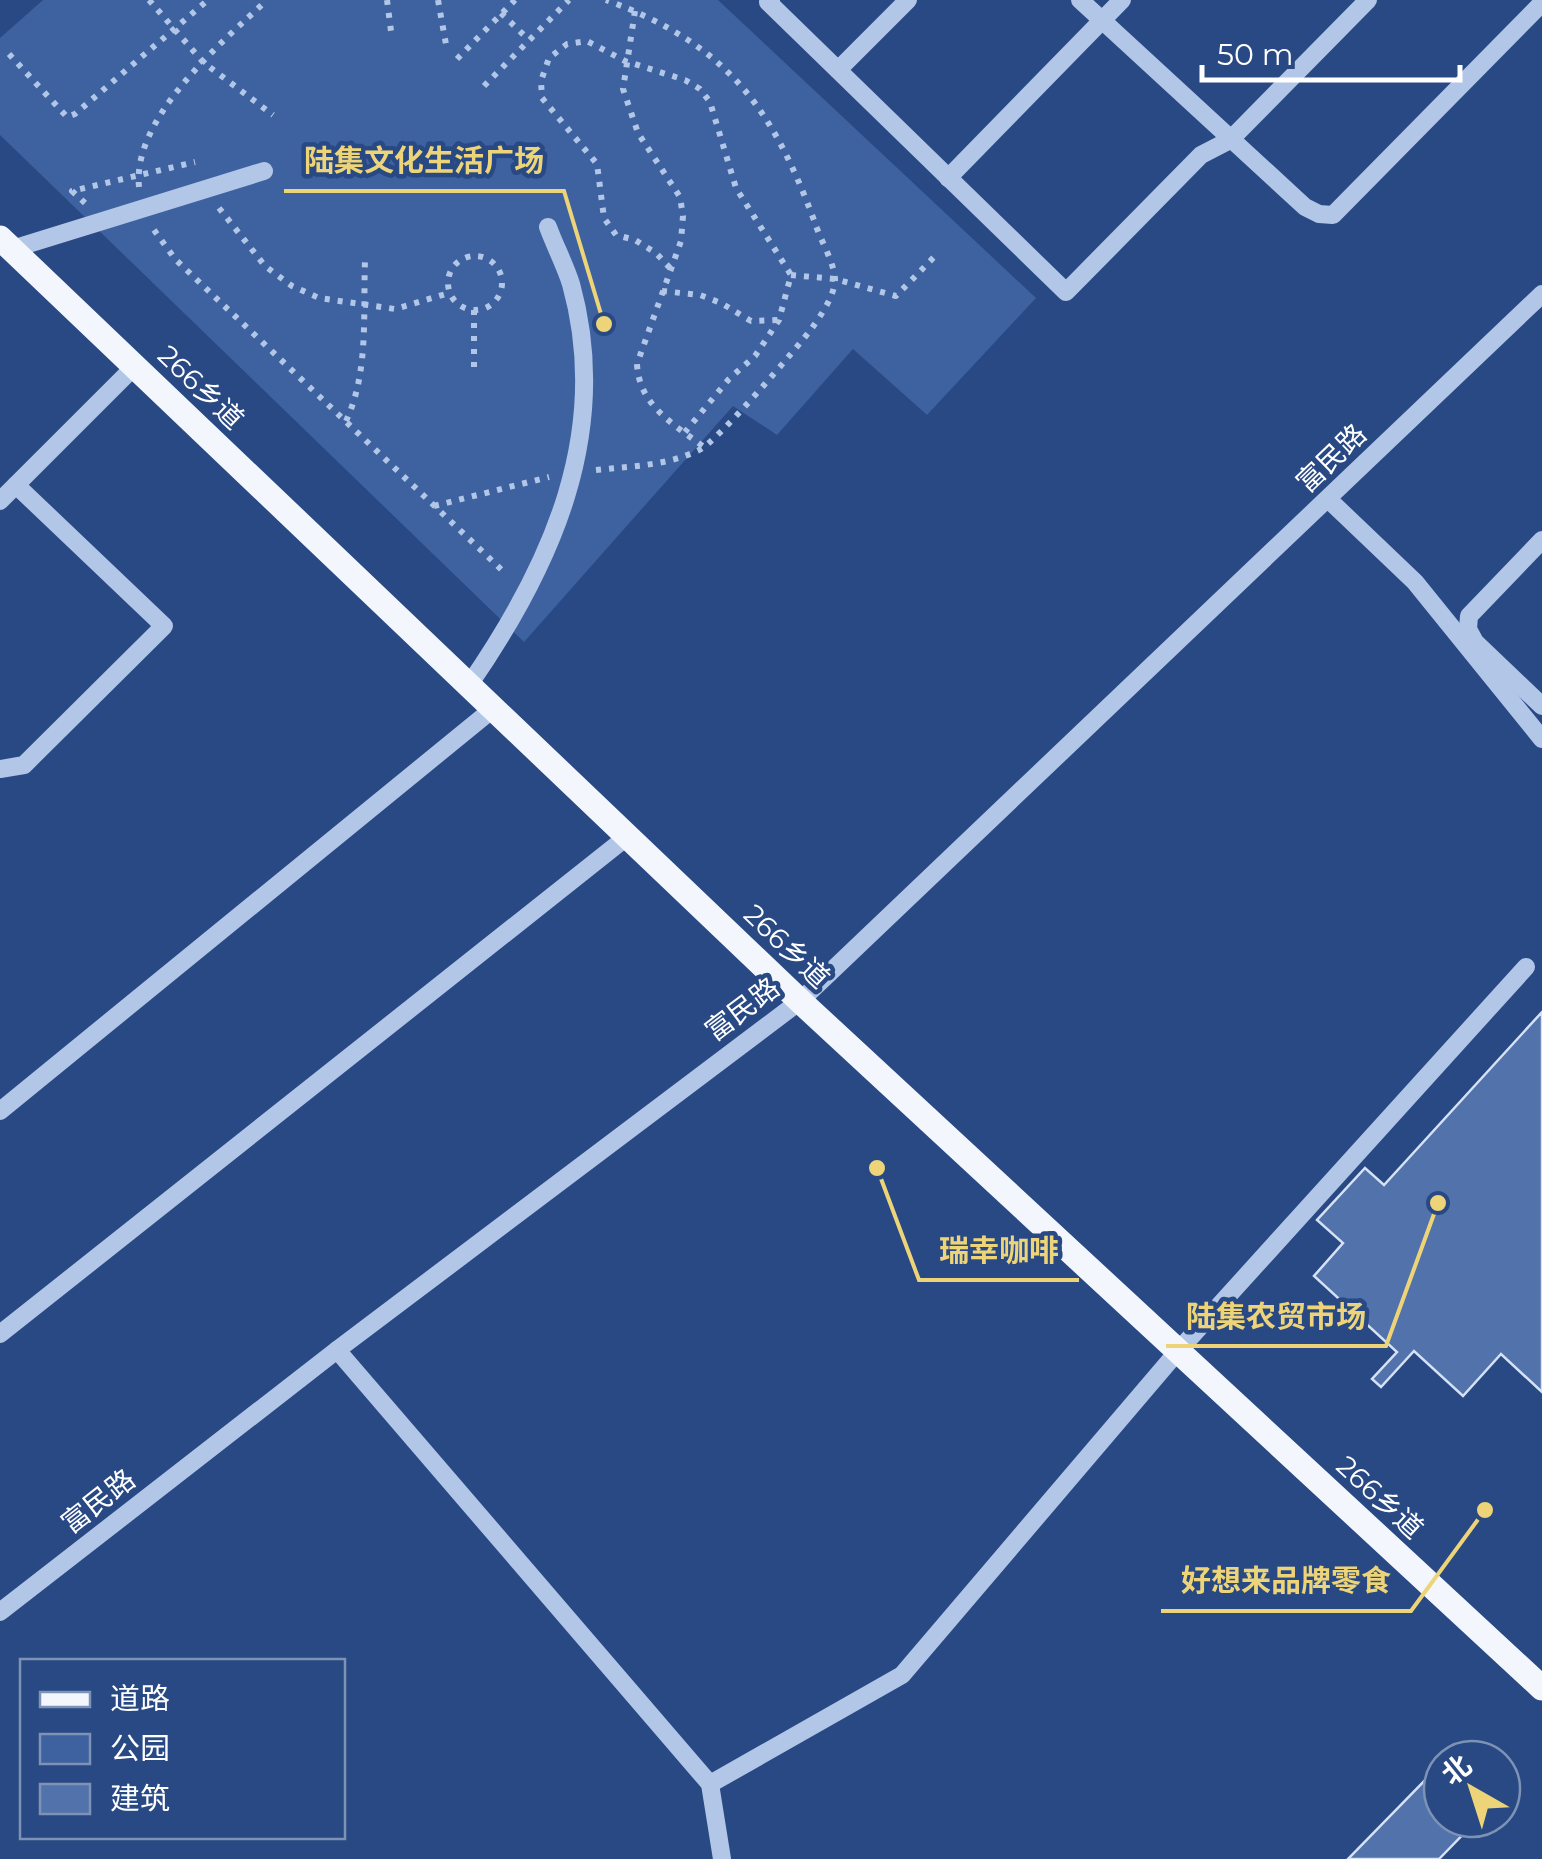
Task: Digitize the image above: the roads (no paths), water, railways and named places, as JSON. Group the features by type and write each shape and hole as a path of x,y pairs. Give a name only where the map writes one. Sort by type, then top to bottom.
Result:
{"main road":[{"name":"266乡道","path":"6,243 800,1001 1542,1688"}],"street":[{"path":"770,0 1066,292 1200,155 1230,140 1368,0"},
{"path":"838,70 908,0"},
{"path":"1080,0 1305,207 1333,215 1542,3"},
{"path":"948,178 1122,0"},
{"path":"6,243 141,209 264,171"},
{"path":"469,685 499,641 548,549 573,472 584,420 580,332 570,283 548,227"},
{"name":"富民路","path":"0,1612 336,1350 800,1001 1542,294"},
{"path":"0,501 135,366"},
{"path":"0,769 24,765 164,626 16,485"},
{"path":"1328,499 1415,582 1542,738"},
{"path":"1542,540 1469,616 1468,629 1475,642 1542,706"},
{"path":"0,1112 494,708"},
{"path":"0,1334 628,836"},
{"path":"710,1784 902,1675 1178,1351 1526,967"},
{"path":"336,1350 710,1784 722,1859"}],"place":[{"name":"陆集文化生活广场","path":"604,324"},
{"name":"瑞幸咖啡","path":"877,1168"},
{"name":"陆集农贸市场","path":"1438,1203"},
{"name":"好想来品牌零食","path":"1485,1510"}]}
